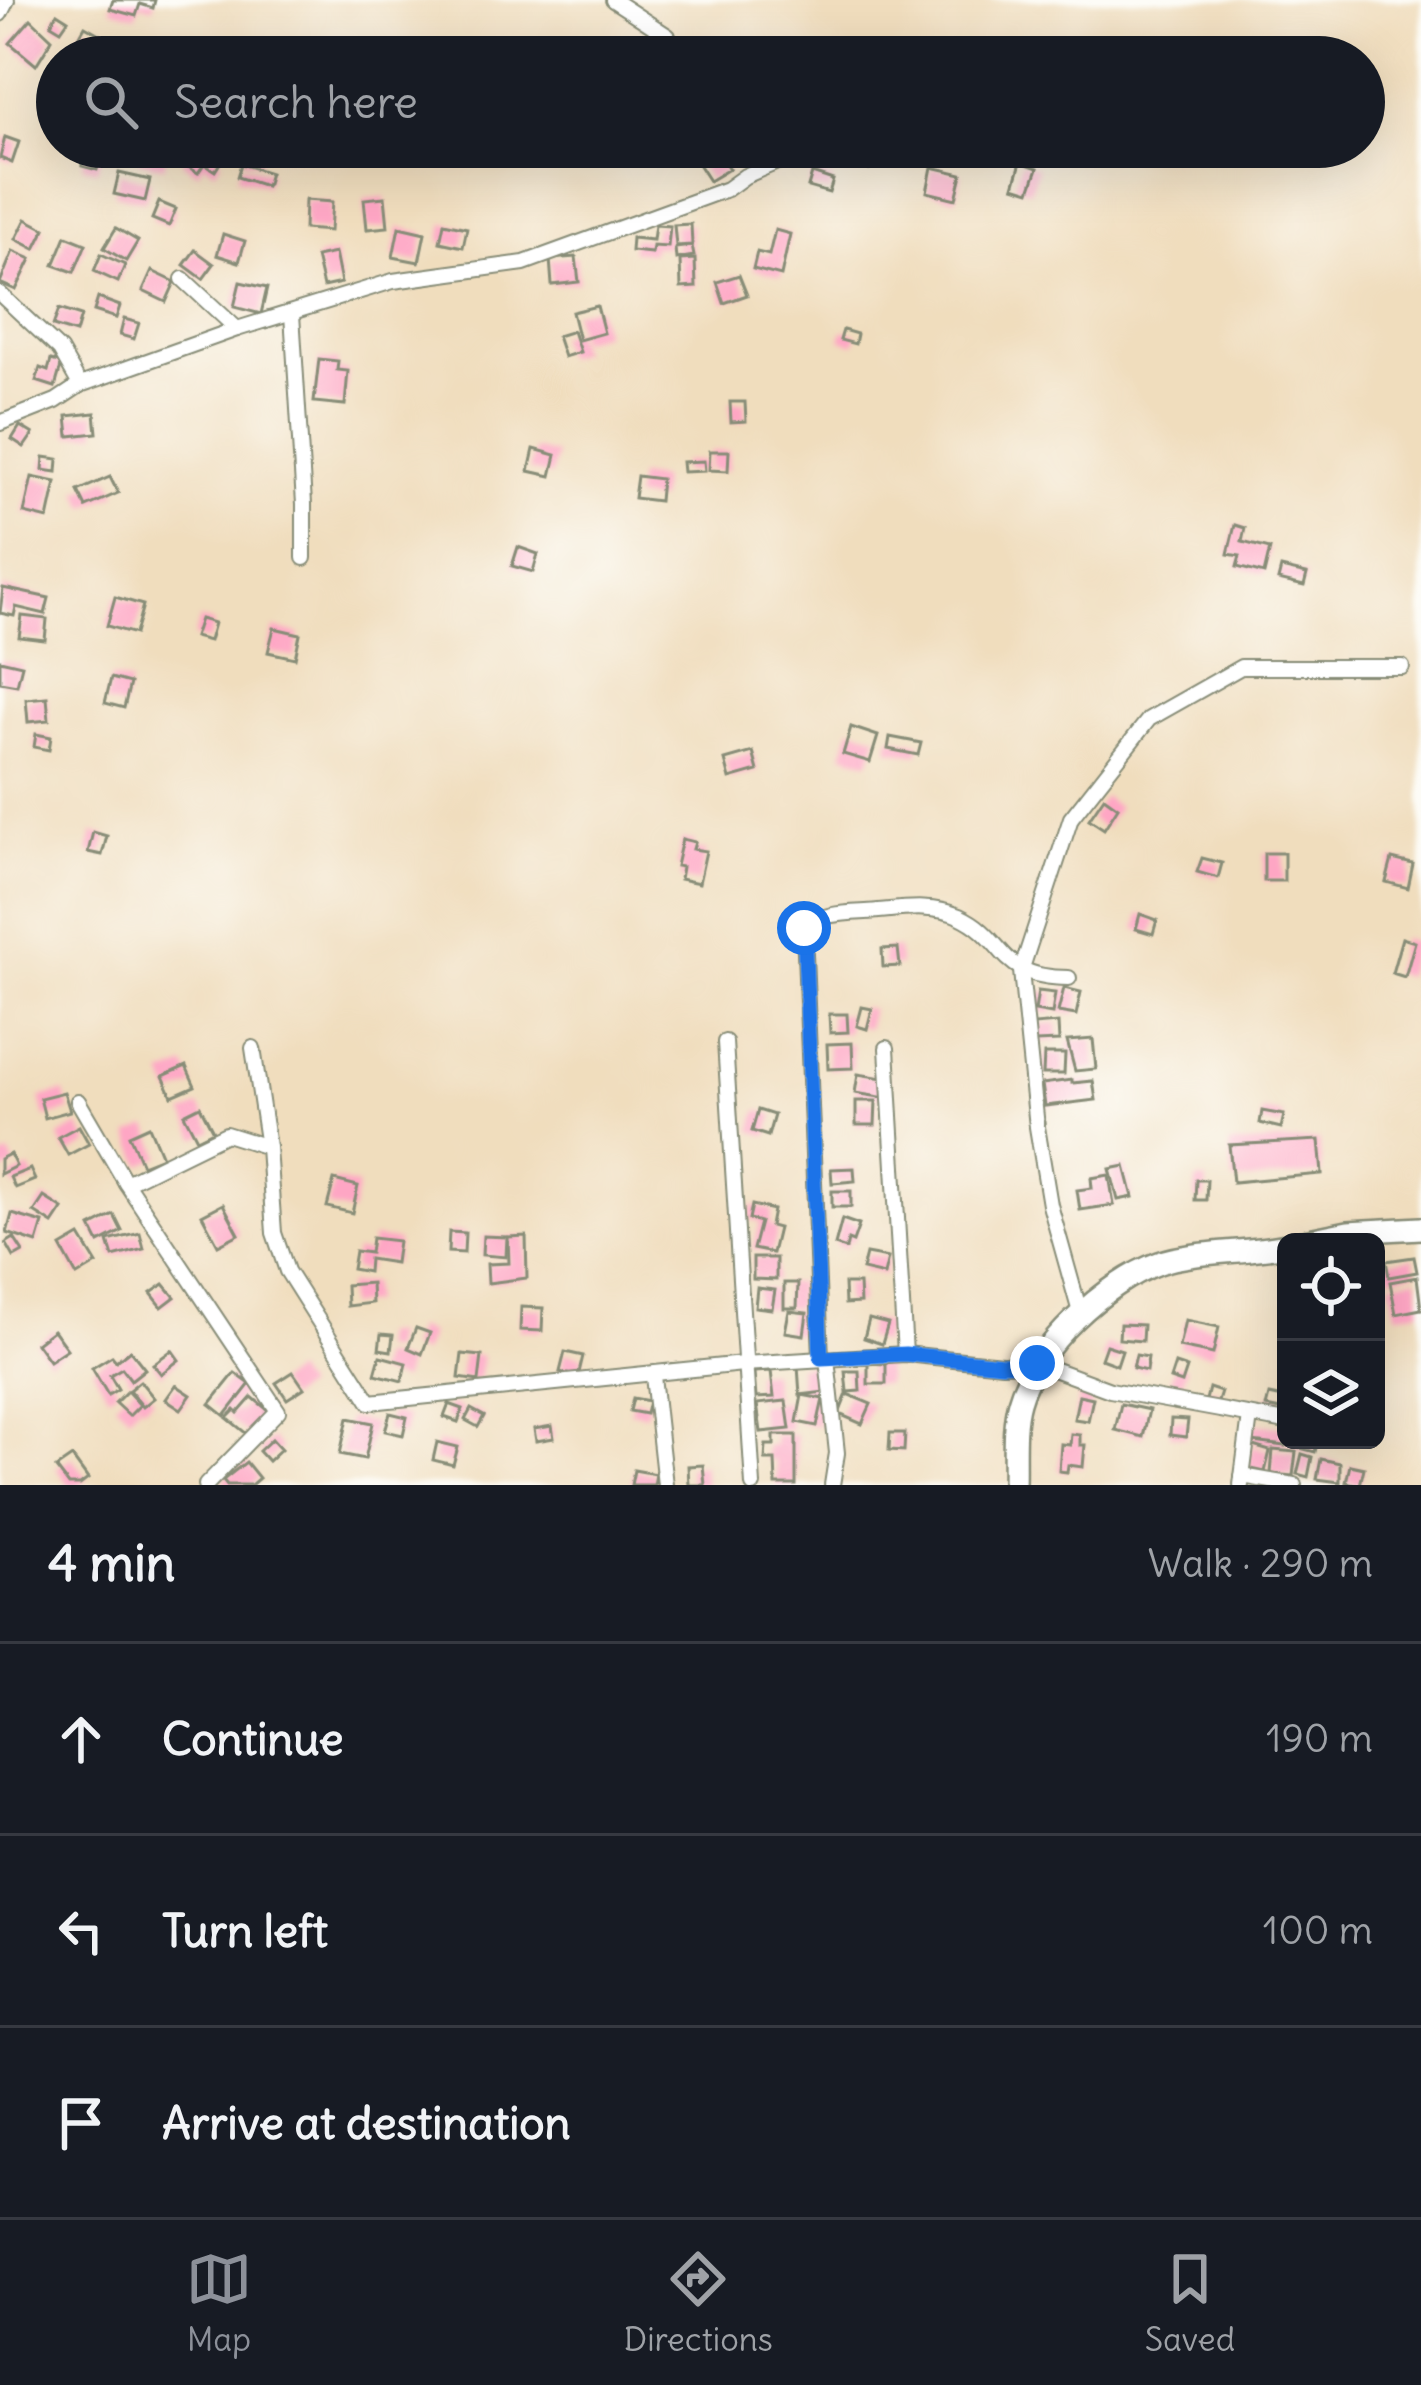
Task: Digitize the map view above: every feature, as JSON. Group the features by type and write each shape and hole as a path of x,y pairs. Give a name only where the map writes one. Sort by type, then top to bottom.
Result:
{"main road":[{"path":"1343,1233 1421,1228"},
{"path":"1014,1485 1018,1403 1037,1363 1081,1316 1120,1284 1161,1262 1277,1246"}],"street":[{"path":"0,14 7,0"},
{"path":"614,0 668,36"},
{"path":"0,423 80,386 237,329 393,280 524,263 727,189 764,168"},
{"path":"183,278 237,329"},
{"path":"0,294 60,350 80,386"},
{"path":"292,314 304,558"},
{"path":"1081,1316 1050,1204 1021,971 1072,818 1150,719 1240,667 1402,667"},
{"path":"832,1485 837,1454 824,1358 804,928 813,920 840,913 936,908 965,918 1021,971 1042,978 1069,978"},
{"path":"724,1042 753,1485"},
{"path":"253,1048 268,1148 274,1233 287,1270 370,1402 742,1364 905,1354 1037,1363 1110,1390 1277,1420"},
{"path":"887,1048 905,1354"},
{"path":"78,1101 278,1411 206,1485"},
{"path":"127,1183 226,1134 268,1148"},
{"path":"653,1376 665,1485"},
{"path":"1250,1416 1242,1481 1294,1485"}],"building":[{"path":"113,0 155,0 153,8 140,4 136,16 110,9"},
{"path":"57,13 68,20 61,30 51,24"},
{"path":"31,19 49,36 36,36 36,65 10,43"},
{"path":"85,26 103,36 79,36"},
{"path":"5,137 19,142 12,163 0,158"},
{"path":"240,168 270,173 266,186 237,177"},
{"path":"701,168 729,169 709,181"},
{"path":"932,168 962,174 956,199 927,192"},
{"path":"1019,168 1038,168 1030,191 1014,186"},
{"path":"119,173 150,180 145,201 114,194"},
{"path":"812,173 833,180 829,193 808,187"},
{"path":"385,197 388,227 367,229 364,199"},
{"path":"305,200 332,202 330,231 304,229"},
{"path":"159,202 176,209 169,226 152,219"},
{"path":"26,219 45,229 35,249 16,239"},
{"path":"444,223 467,228 463,247 440,242"},
{"path":"691,224 692,245 676,246 674,225"},
{"path":"655,225 670,226 668,247 653,246 652,253 631,251 632,238 653,240"},
{"path":"399,227 425,233 419,262 393,257"},
{"path":"116,228 138,241 126,261 104,248"},
{"path":"775,230 790,234 781,276 753,269 757,252 769,255"},
{"path":"223,234 245,241 239,262 217,255"},
{"path":"66,236 86,244 74,272 54,265"},
{"path":"692,246 694,256 676,259 675,248"},
{"path":"195,250 214,264 203,279 184,265"},
{"path":"13,251 31,259 16,290 0,283"},
{"path":"335,253 341,283 323,287 316,257"},
{"path":"101,254 125,265 118,282 94,271"},
{"path":"576,257 579,282 552,285 550,259"},
{"path":"695,259 696,287 681,288 680,260"},
{"path":"152,271 175,282 166,302 143,291"},
{"path":"739,275 747,295 724,303 717,282"},
{"path":"240,282 267,288 261,314 234,307"},
{"path":"98,298 120,306 116,318 94,311"},
{"path":"597,306 604,333 579,340 572,312"},
{"path":"59,309 81,316 76,333 53,326"},
{"path":"124,319 139,323 134,339 120,335"},
{"path":"843,330 857,334 855,344 840,340"},
{"path":"573,331 580,352 564,357 557,336"},
{"path":"319,359 338,361 337,370 348,371 345,405 314,402"},
{"path":"51,360 62,363 55,387 36,381 40,368 48,371"},
{"path":"730,402 745,402 746,421 731,422"},
{"path":"95,413 97,433 69,436 67,416"},
{"path":"20,426 33,434 24,447 12,439"},
{"path":"534,449 556,455 551,476 529,471"},
{"path":"710,451 729,451 728,471 709,470"},
{"path":"44,457 58,459 57,472 43,470"},
{"path":"704,461 705,471 683,472 682,462"},
{"path":"637,476 661,479 659,501 634,498"},
{"path":"32,477 56,482 48,519 24,513"},
{"path":"110,477 118,493 86,507 78,491"},
{"path":"1235,525 1245,528 1242,542 1270,549 1264,574 1237,567 1240,556 1228,554"},
{"path":"518,547 538,554 533,572 512,566"},
{"path":"1281,568 1307,574 1304,586 1278,580"},
{"path":"3,588 49,598 45,614 16,607 14,616 0,613"},
{"path":"115,597 143,605 135,634 107,626"},
{"path":"22,616 47,619 45,640 19,637"},
{"path":"200,619 214,623 209,641 194,637"},
{"path":"274,628 300,634 295,658 268,652"},
{"path":"0,660 22,665 17,685 0,682"},
{"path":"111,678 130,683 124,708 105,703"},
{"path":"47,697 49,720 28,722 26,699"},
{"path":"851,727 878,736 870,762 843,754"},
{"path":"36,734 51,737 49,750 34,747"},
{"path":"890,737 921,743 918,755 888,749"},
{"path":"753,752 758,771 730,779 725,760"},
{"path":"1104,797 1118,807 1104,829 1089,819"},
{"path":"93,832 107,836 102,855 88,852"},
{"path":"682,839 695,842 693,849 706,851 699,883 680,879 682,867 676,866"},
{"path":"1264,853 1284,853 1284,881 1264,881"},
{"path":"1202,858 1222,863 1218,878 1197,872"},
{"path":"1392,859 1413,864 1408,888 1386,882"},
{"path":"1140,914 1157,920 1153,934 1136,929"},
{"path":"1402,938 1415,942 1405,977 1392,973"},
{"path":"898,948 900,966 883,967 882,949"},
{"path":"1064,988 1081,992 1076,1015 1058,1012"},
{"path":"1038,991 1055,993 1052,1014 1035,1011"},
{"path":"862,1007 872,1009 867,1029 857,1026"},
{"path":"829,1014 847,1014 848,1032 830,1033"},
{"path":"1058,1023 1059,1041 1035,1042 1033,1025"},
{"path":"1093,1039 1096,1069 1075,1071 1067,1041"},
{"path":"852,1043 853,1068 828,1069 827,1044"},
{"path":"1044,1054 1065,1054 1064,1074 1043,1074"},
{"path":"186,1066 195,1086 172,1096 163,1076"},
{"path":"858,1074 889,1079 886,1098 855,1093"},
{"path":"1093,1081 1096,1100 1045,1106 1042,1084"},
{"path":"64,1092 70,1111 45,1118 40,1098"},
{"path":"856,1101 876,1101 875,1125 856,1125"},
{"path":"200,1106 213,1131 197,1139 184,1114"},
{"path":"758,1110 774,1115 768,1136 752,1131"},
{"path":"1262,1111 1284,1115 1281,1128 1260,1123"},
{"path":"79,1126 89,1144 68,1155 58,1137"},
{"path":"149,1126 162,1157 142,1165 129,1135"},
{"path":"1319,1140 1322,1174 1233,1182 1229,1145"},
{"path":"10,1154 16,1166 0,1174 0,1159"},
{"path":"1125,1166 1133,1197 1118,1200 1110,1169"},
{"path":"854,1168 855,1181 832,1183 831,1169"},
{"path":"30,1169 35,1180 15,1188 10,1177"},
{"path":"1109,1175 1114,1205 1080,1210 1077,1190 1092,1188 1091,1178"},
{"path":"334,1180 358,1186 352,1213 327,1207"},
{"path":"1196,1180 1207,1180 1206,1200 1195,1200"},
{"path":"832,1191 851,1191 851,1207 832,1207"},
{"path":"44,1197 63,1209 53,1224 34,1212"},
{"path":"223,1204 239,1234 218,1245 202,1215"},
{"path":"752,1205 773,1210 770,1226 778,1228 772,1253 753,1249 760,1222 749,1219"},
{"path":"12,1214 43,1223 37,1243 7,1233"},
{"path":"114,1215 122,1231 99,1243 91,1227"},
{"path":"842,1219 859,1225 846,1249 835,1245"},
{"path":"449,1232 465,1233 464,1253 448,1252"},
{"path":"140,1233 144,1249 113,1257 108,1241"},
{"path":"80,1236 97,1264 77,1276 61,1247"},
{"path":"483,1236 507,1237 506,1257 482,1255"},
{"path":"526,1236 527,1278 488,1283 487,1264 509,1263 508,1237"},
{"path":"14,1238 23,1252 14,1257 6,1243"},
{"path":"372,1238 398,1241 395,1263 369,1259 368,1272 352,1269 355,1251 370,1253"},
{"path":"866,1254 888,1258 884,1275 862,1270"},
{"path":"1414,1257 1417,1272 1389,1277 1386,1261"},
{"path":"753,1258 776,1258 776,1280 753,1279"},
{"path":"1417,1277 1421,1309 1396,1314 1390,1282"},
{"path":"371,1283 372,1303 347,1306 346,1285"},
{"path":"784,1283 798,1283 797,1308 784,1308"},
{"path":"164,1284 175,1297 162,1307 151,1293"},
{"path":"844,1284 859,1284 860,1303 845,1304"},
{"path":"757,1288 775,1290 772,1309 755,1307"},
{"path":"521,1307 543,1308 542,1331 520,1330"},
{"path":"789,1311 807,1313 804,1335 785,1332"},
{"path":"869,1319 888,1324 882,1344 864,1338"},
{"path":"1185,1320 1219,1327 1213,1354 1179,1347"},
{"path":"1120,1324 1143,1325 1142,1341 1119,1339"},
{"path":"416,1328 430,1333 422,1354 408,1348"},
{"path":"53,1330 67,1349 49,1361 36,1343"},
{"path":"381,1334 393,1335 391,1351 379,1349"},
{"path":"1106,1345 1122,1350 1117,1365 1101,1359"},
{"path":"130,1350 145,1369 131,1380 122,1368 110,1375 118,1389 108,1395 92,1368 112,1356 116,1361"},
{"path":"172,1350 179,1360 161,1374 153,1364"},
{"path":"565,1352 583,1356 578,1377 560,1372"},
{"path":"462,1354 482,1356 479,1381 459,1378"},
{"path":"1136,1355 1148,1357 1146,1371 1133,1368"},
{"path":"380,1356 406,1363 402,1381 375,1374"},
{"path":"822,1363 825,1392 800,1395 798,1366"},
{"path":"868,1363 886,1364 886,1384 868,1384"},
{"path":"1175,1364 1187,1368 1182,1383 1170,1379"},
{"path":"771,1371 774,1397 756,1398 754,1372"},
{"path":"845,1371 859,1371 860,1391 847,1392"},
{"path":"293,1372 304,1388 287,1399 276,1383"},
{"path":"235,1373 250,1384 225,1416 210,1404"},
{"path":"140,1381 154,1398 143,1407 129,1390"},
{"path":"176,1385 191,1395 181,1409 166,1399"},
{"path":"1209,1388 1221,1392 1216,1408 1205,1404"},
{"path":"127,1391 140,1405 129,1416 115,1403"},
{"path":"847,1394 871,1404 862,1424 839,1414"},
{"path":"802,1395 823,1399 817,1426 797,1422"},
{"path":"1079,1395 1093,1398 1088,1421 1074,1419"},
{"path":"1269,1395 1277,1397 1277,1409 1266,1407"},
{"path":"252,1397 269,1411 248,1435 227,1418"},
{"path":"633,1398 649,1401 646,1414 630,1411"},
{"path":"786,1401 790,1429 761,1432 757,1404"},
{"path":"449,1404 463,1409 458,1422 444,1417"},
{"path":"1121,1404 1149,1410 1143,1437 1115,1430"},
{"path":"471,1409 484,1416 478,1427 465,1420"},
{"path":"390,1413 407,1417 403,1435 385,1431"},
{"path":"348,1418 373,1423 365,1459 340,1454"},
{"path":"1171,1419 1188,1420 1186,1437 1170,1435"},
{"path":"1254,1423 1277,1426 1277,1445 1252,1442"},
{"path":"552,1426 554,1438 536,1441 534,1429"},
{"path":"890,1433 905,1433 904,1451 889,1450"},
{"path":"1071,1434 1080,1435 1080,1445 1085,1445 1083,1467 1068,1465 1067,1472 1059,1471 1061,1444 1070,1445"},
{"path":"774,1435 796,1435 796,1485 776,1485 775,1460 765,1460 766,1445 774,1445"},
{"path":"272,1439 281,1449 268,1461 259,1451"},
{"path":"437,1442 458,1447 453,1465 433,1460"},
{"path":"1253,1446 1270,1451 1265,1472 1247,1468"},
{"path":"1273,1450 1296,1452 1293,1476 1271,1474"},
{"path":"1302,1454 1312,1457 1308,1477 1297,1474"},
{"path":"72,1457 88,1479 80,1485 69,1485 56,1468"},
{"path":"1321,1459 1340,1463 1340,1482 1317,1479"},
{"path":"246,1462 259,1478 251,1485 227,1485 223,1480"},
{"path":"703,1465 705,1485 689,1485 688,1466"},
{"path":"1350,1465 1364,1468 1360,1485 1346,1482"},
{"path":"634,1470 656,1474 654,1485 631,1485"}],"route":[{"path":"804,928 821,1358 905,1354 1037,1363"}]}
